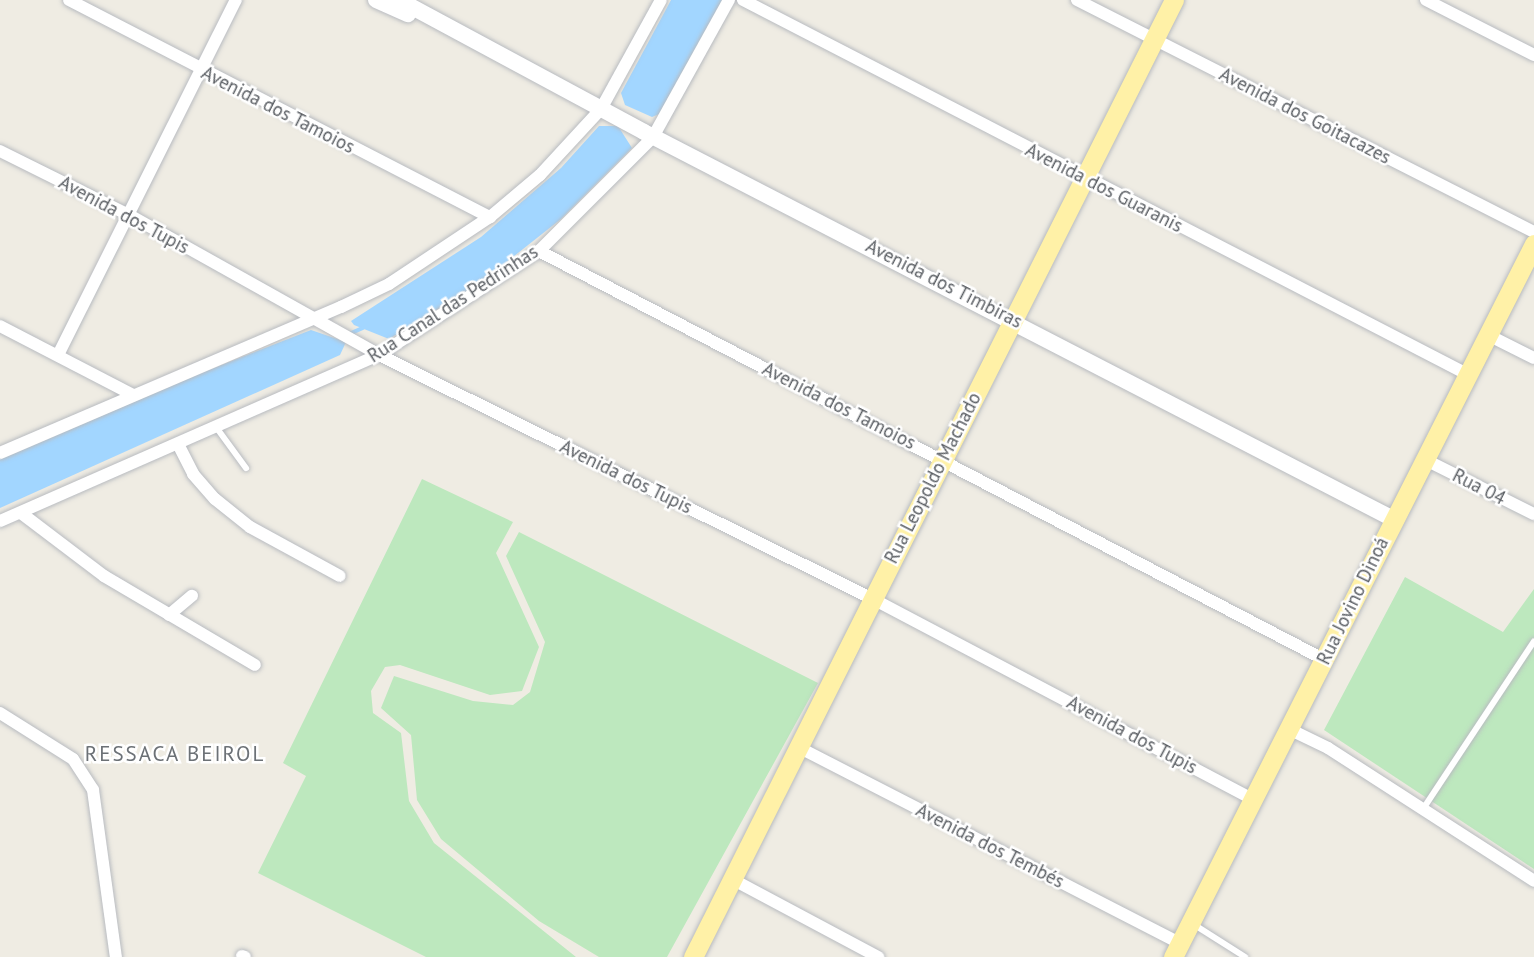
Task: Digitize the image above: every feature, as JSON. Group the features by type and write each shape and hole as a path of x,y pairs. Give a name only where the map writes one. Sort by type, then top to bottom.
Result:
{"main road":[{"name":"Rua Leopoldo Machado","path":"693,957 1174,0"},
{"name":"Rua Jovino Dinoá","path":"1177,950 1291,730 1393,519 1534,244"}],"street":[{"name":"Avenida dos Tamoios","path":"69,0 201,71 490,217"},
{"path":"59,353 236,0"},
{"name":"Avenida dos Timbiras","path":"376,0 493,52"},
{"name":"Avenida dos Timbiras","path":"400,0 648,134 1014,319 1393,519"},
{"path":"0,453 133,394 315,320 389,284 490,217 540,175 605,111 661,0"},
{"name":"Rua Canal das Pedrinhas","path":"0,522 216,427 375,353 539,251 648,134 729,0"},
{"name":"Avenida dos Guaranis","path":"743,0 1083,178 1467,374"},
{"name":"Avenida dos Goitacazes","path":"1077,0 1534,232"},
{"path":"1426,0 1534,55"},
{"name":"Avenida dos Tupis","path":"0,151 129,215 375,353 873,599 1255,800"},
{"name":"Avenida dos Tamoios","path":"539,251 1325,660"},
{"path":"0,327 59,353 133,394"},
{"path":"1488,335 1534,358"},
{"path":"178,444 194,474 215,499 250,527 340,576"},
{"name":"Rua 04","path":"1424,459 1534,514"},
{"path":"21,513 104,576 255,665"},
{"path":"169,615 192,596"},
{"path":"0,713 74,759 93,790 116,957"},
{"path":"1291,730 1328,748 1534,881"},
{"name":"Avenida dos Tembés","path":"800,748 1177,950"},
{"path":"732,879 878,957"}],"lane":[{"path":"216,427 246,468"},
{"path":"1423,809 1534,641"},
{"path":"1191,923 1245,957"}],"green space":[{"path":"422,479 513,522 496,553 539,647 522,691 490,695 400,665 385,667 371,691 373,713 401,733 409,801 434,843 576,957 426,957 258,873 306,776 283,763"},
{"path":"519,532 818,683 667,957 599,957 539,921 441,839 417,800 411,735 381,708 394,676 473,701 513,705 530,692 545,642 506,556"},
{"path":"1405,577 1503,632 1534,589 1534,869 1324,730"}],"water":[{"path":"671,0 724,0 664,112 652,117 625,105 621,93"},
{"path":"599,126 618,126 632,148 561,219 480,283 389,339 354,325 351,321 481,237 561,168"},
{"path":"311,330 346,342 340,355 0,508 0,458 150,393"}],"waterway":[{"path":"347,335 363,328"}],"district":[{"name":"RESSACA BEIROL","path":"175,754"}]}
